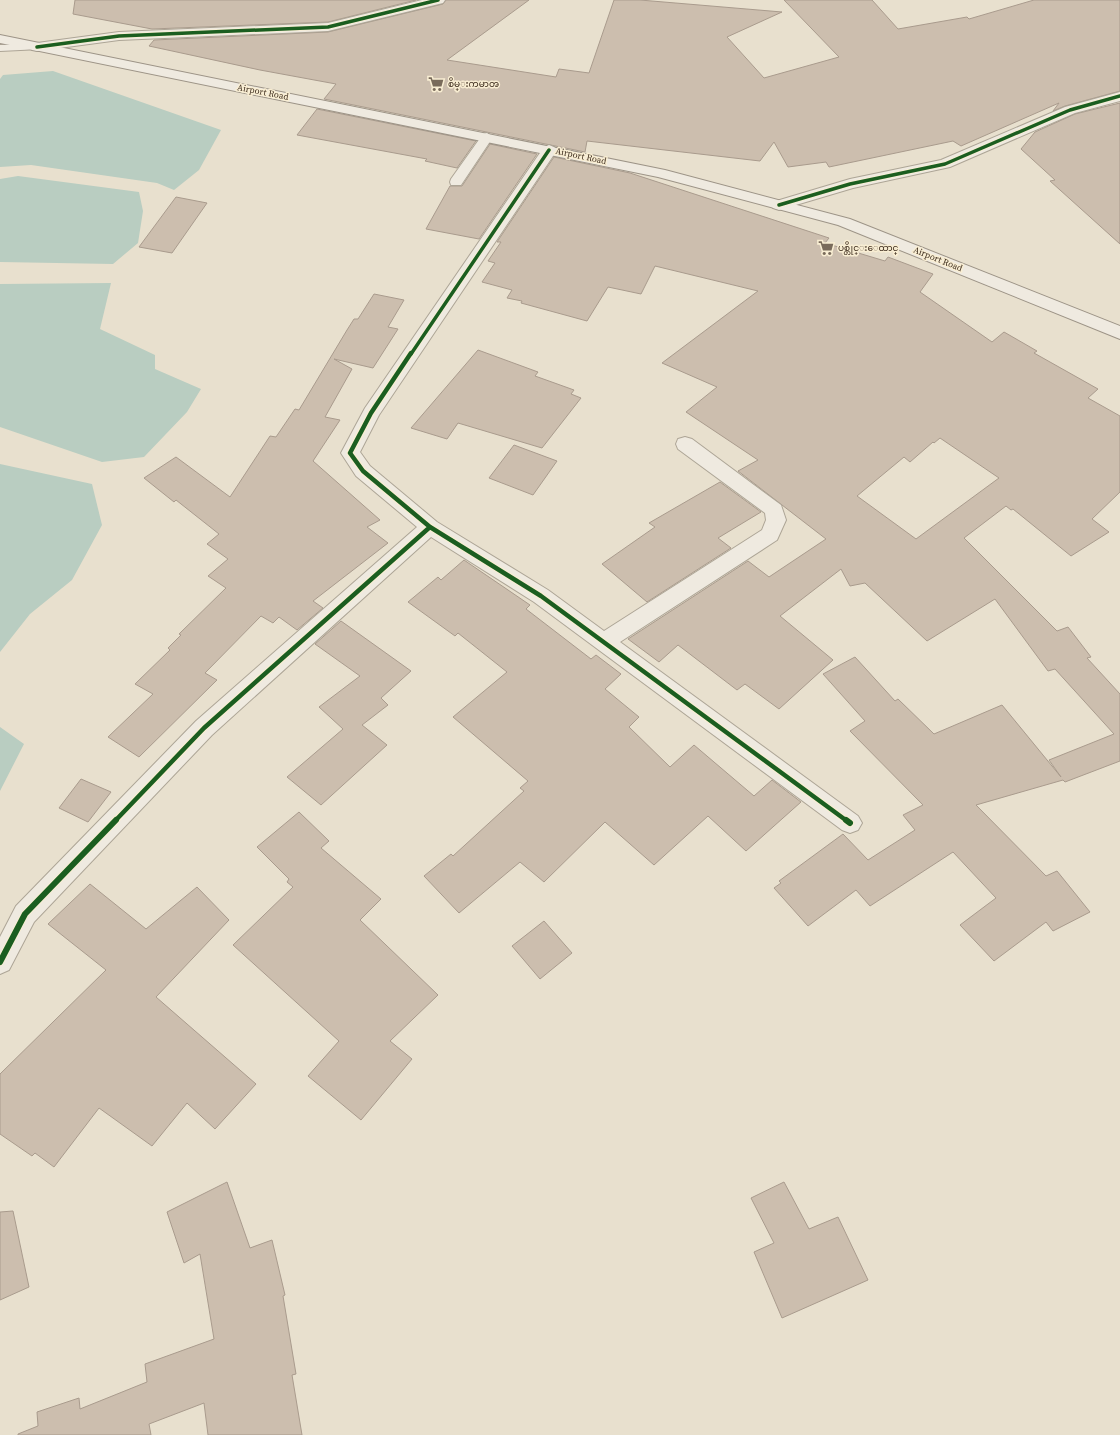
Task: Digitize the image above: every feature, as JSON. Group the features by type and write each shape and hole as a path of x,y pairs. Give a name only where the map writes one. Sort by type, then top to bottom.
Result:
{"street":[{"path":"38,47 119,36 328,27 410,3 438,0"},
{"name":"Airport Road","path":"0,39 660,173 844,222 1120,333"},
{"path":"779,205 850,184 945,164 1070,110 1120,96"},
{"path":"549,150 371,413 350,453 363,471 430,527 541,596 850,823"},
{"path":"604,642 770,535 776,520 774,510 685,444"},
{"path":"0,962 26,914 204,728 430,527"}],"lane":[{"path":"0,48 38,47"},
{"path":"456,182 487,137"}],"shaded area":[{"path":"53,71 221,130 199,170 174,190 157,183 31,165 0,167 0,79 3,75"},
{"path":"18,176 139,192 143,211 138,243 113,264 0,262 0,179"},
{"path":"111,283 100,329 155,355 155,369 201,389 187,412 144,457 102,462 0,427 0,284"},
{"path":"0,464 92,484 102,525 72,580 30,614 0,652"},
{"path":"0,727 24,744 0,791"}],"building":[{"path":"75,0 416,0 328,22 152,29 73,14"},
{"path":"446,0 529,0 447,60 556,77 559,69 589,73 614,0 640,0 782,12 727,37 764,78 839,57 784,0 872,0 898,29 967,17 969,19 1034,0 1120,0 1120,91 1065,106 1053,111 1059,103 961,146 953,141 829,167 826,162 788,167 774,142 760,161 587,141 585,152 324,99 336,84 260,70 149,46 154,40 328,32 443,4"},
{"path":"1120,103 1120,244 1050,181 1055,180 1021,149 1035,132 1075,114"},
{"path":"317,109 476,141 457,168 425,161 427,159 297,135"},
{"path":"490,144 537,154 479,239 426,229 450,186 462,186"},
{"path":"554,157 630,173 829,238 825,243 885,261 888,257 933,274 920,292 992,342 1004,332 1037,351 1034,353 1098,389 1088,398 1120,416 1120,492 1092,519 1109,532 1071,556 1013,509 1011,510 1006,506 964,538 1057,631 1068,627 1091,657 1087,658 1120,694 1120,761 1065,782 1063,780 976,805 1046,876 1057,871 1090,912 1053,931 1046,922 994,961 960,925 996,898 953,852 870,906 856,890 808,926 774,888 781,883 779,881 843,834 868,860 915,830 903,815 923,805 850,731 865,721 823,674 855,657 895,701 898,699 934,734 1002,705 1061,777 1049,760 1114,734 1055,669 1048,671 995,599 927,641 865,583 850,586 841,569 780,616 833,660 779,709 745,684 737,690 678,645 659,662 628,639 748,561 769,577 826,539 738,471 758,460 686,412 717,387 662,363 758,291 655,266 641,294 608,287 587,321 521,303 522,301 507,298 512,290 482,282 495,263 488,261 501,242 497,242","holes":["940,438 999,478 916,539 857,496 904,457 910,462 933,442 934,443"]},
{"path":"176,197 207,203 172,253 139,247"},
{"path":"374,294 404,300 388,327 398,329 373,368 334,359 352,369 325,417 340,420 313,461 380,520 367,527 388,543 313,601 323,608 297,630 279,617 273,623 261,616 205,673 217,680 139,757 108,737 153,694 135,684 170,650 168,648 181,635 179,634 226,588 208,576 228,559 207,544 219,534 176,500 174,502 144,478 176,457 230,497 270,436 276,437 295,409 299,410 354,319 358,319"},
{"path":"478,350 538,372 535,376 574,390 571,394 581,398 542,448 458,423 447,439 411,428"},
{"path":"514,445 557,461 533,495 489,478"},
{"path":"720,482 761,512 718,538 731,548 647,602 602,564 655,527 649,523"},
{"path":"464,560 530,605 526,609 591,659 596,655 621,674 605,689 639,717 629,727 670,767 694,745 754,796 772,780 801,802 746,851 708,816 654,865 605,822 544,882 520,862 459,913 424,876 451,854 453,856 524,791 520,788 528,781 453,717 507,672 458,633 455,636 408,602 438,577 441,580"},
{"path":"341,621 411,671 381,698 388,705 362,725 387,745 321,805 287,777 343,729 319,707 360,676 315,644"},
{"path":"81,779 111,792 88,822 59,808"},
{"path":"299,812 329,841 321,848 381,899 360,920 438,995 390,1041 412,1059 361,1120 308,1076 339,1041 233,945 293,887 287,882 289,879 257,847"},
{"path":"90,884 146,929 197,887 229,920 156,997 256,1084 215,1129 187,1103 152,1146 99,1108 54,1167 35,1153 32,1156 0,1134 0,1074 106,970 48,924"},
{"path":"544,921 572,953 540,979 512,946"},
{"path":"227,1182 250,1248 272,1240 285,1295 283,1296 296,1374 292,1375 302,1435 208,1435 204,1403 149,1424 151,1435 18,1435 38,1426 37,1412 79,1398 80,1409 147,1382 145,1364 214,1339 200,1254 184,1263 167,1212"},
{"path":"784,1182 809,1229 838,1217 868,1280 782,1318 754,1252 774,1243 751,1198"},
{"path":"13,1211 29,1287 0,1300 0,1212"}],"cycle path":[{"path":"37,47 119,36 328,27 438,0"},
{"path":"779,205 850,184 945,164 1070,110 1120,96"},
{"path":"549,150 371,413 350,453 363,471 430,527 541,596 850,823"},
{"path":"0,962 25,914 204,728 430,527"}],"place":[{"name":"စိမ္းကမာၻ","path":"436,84"},
{"name":"ပစ္တိုင္းေထာင္","path":"826,248"}]}
